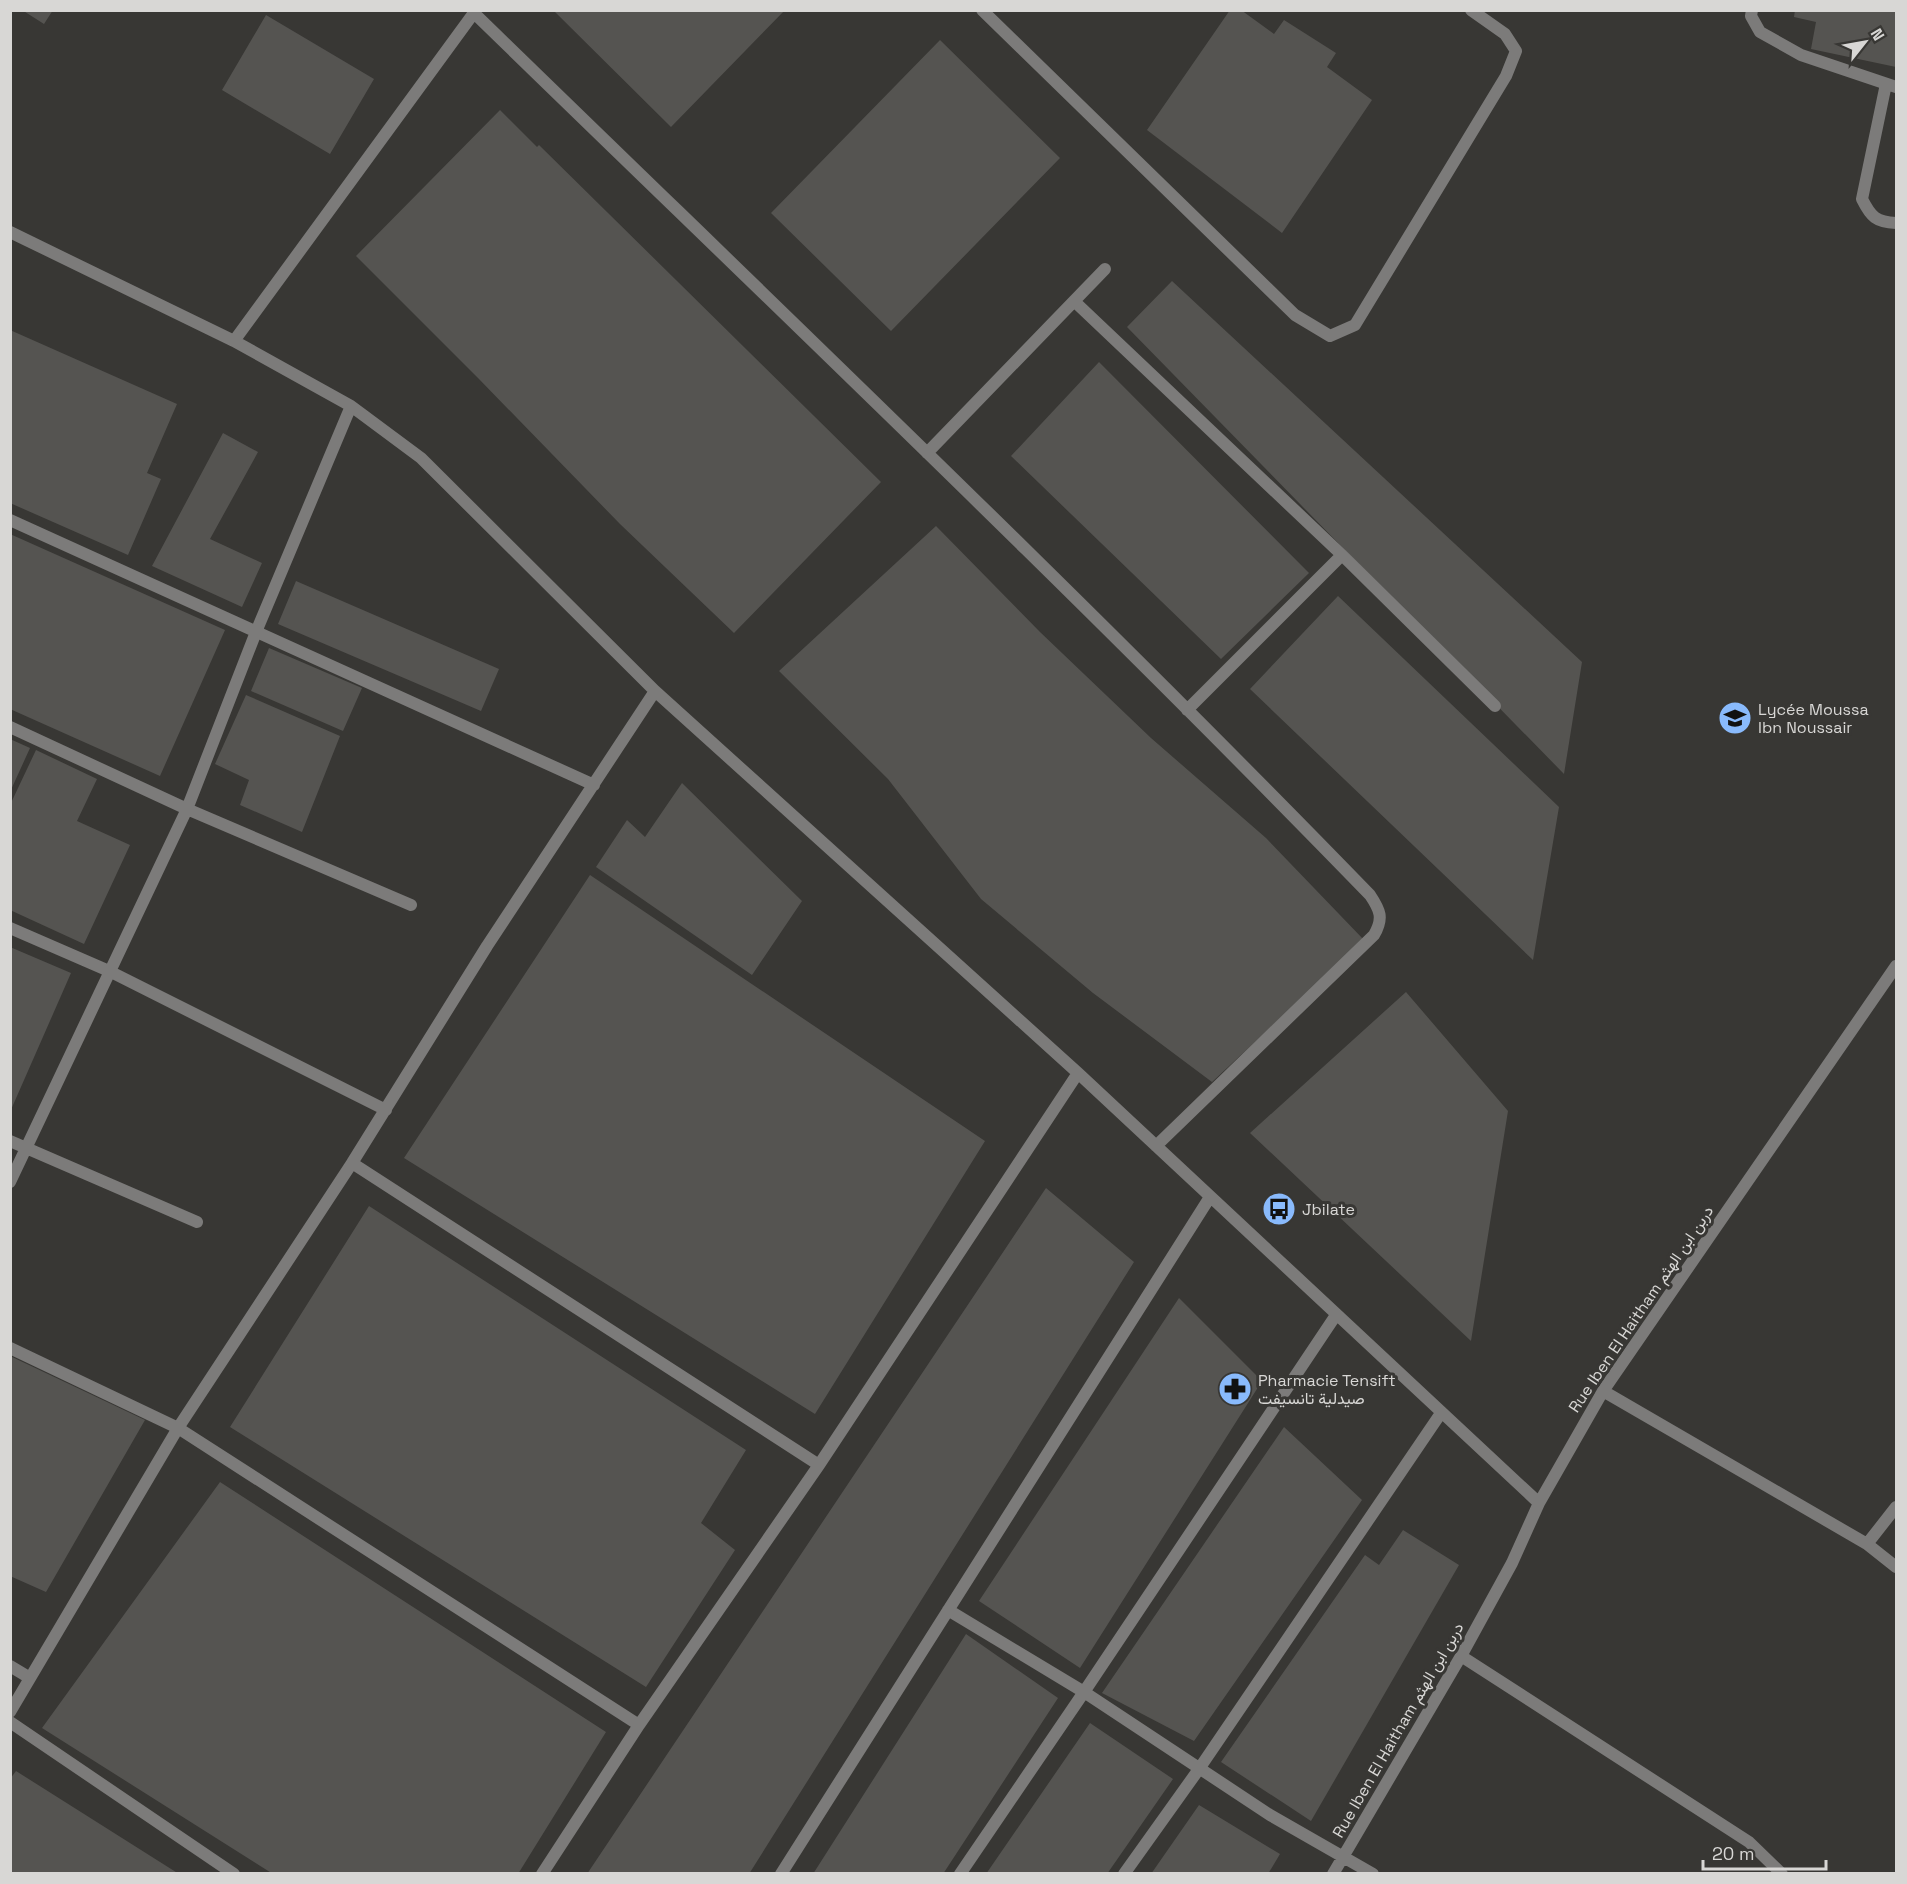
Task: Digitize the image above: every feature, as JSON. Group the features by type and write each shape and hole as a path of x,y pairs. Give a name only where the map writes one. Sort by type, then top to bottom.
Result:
{"street":[{"path":"982,10 1295,315 1330,336 1354,325 1506,76 1516,51 1505,34 1471,10"},
{"path":"1752,10 1751,16 1760,32 1800,56 1891,85 1862,199 1869,214 1882,223 1896,223"},
{"path":"234,341 475,12 927,453 1370,894 1380,916 1379,927 1374,935 1156,1146"},
{"path":"10,232 234,341 351,406 421,458 655,691 1078,1073 1539,1503"},
{"path":"927,453 1105,269"},
{"path":"1074,302 1342,555 1495,706"},
{"path":"10,1182 187,809 256,632 351,406"},
{"path":"10,520 594,785"},
{"path":"1187,710 1342,555"},
{"path":"10,1712 178,1428 352,1163 488,946 655,691"},
{"path":"10,727 187,809 411,905"},
{"path":"10,928 109,971 386,1110"},
{"name":"Rue Iben El Haitham دربن ابن الهثم","path":"1333,1874 1461,1656 1512,1563 1539,1503 1603,1390 1896,966"},
{"path":"542,1874 639,1725 819,1465 1078,1073"},
{"path":"10,1141 197,1222"},
{"path":"352,1163 819,1465"},
{"path":"781,1874 1210,1197"},
{"path":"960,1874 1336,1315"},
{"path":"10,1348 178,1428 639,1725"},
{"path":"1603,1390 1867,1544 1896,1567"},
{"path":"1124,1874 1199,1769 1441,1413"},
{"path":"1867,1544 1896,1507"},
{"path":"948,1610 1084,1692 1270,1815 1373,1874"},
{"path":"1461,1656 1749,1842 1782,1874"},
{"path":"10,1666 30,1678"},
{"path":"10,1722 234,1874"}],"building":[{"path":"22,10 53,10 44,24"},
{"path":"553,10 785,10 671,127"},
{"path":"1230,10 1241,10 1274,34 1284,20 1336,53 1327,67 1372,100 1282,233 1147,130"},
{"path":"1795,10 1896,10 1896,67 1811,49 1816,22 1794,17"},
{"path":"266,15 374,79 330,154 222,90"},
{"path":"940,40 1060,158 891,331 771,213"},
{"path":"500,110 537,147 539,145 881,482 734,633 620,524 356,256"},
{"path":"1172,281 1582,662 1564,774 1127,327"},
{"path":"10,330 177,404 147,473 161,479 128,555 10,503"},
{"path":"1099,362 1309,573 1221,659 1011,456"},
{"path":"223,433 258,452 210,539 262,563 242,607 152,566"},
{"path":"936,526 1040,632 1151,738 1266,838 1364,940 1212,1082 1093,993 981,899 888,779 779,671"},
{"path":"10,534 225,630 160,776 10,709"},
{"path":"296,581 499,669 481,711 278,624"},
{"path":"1338,596 1559,807 1533,960 1250,689"},
{"path":"269,648 362,688 343,731 251,691"},
{"path":"246,695 340,736 302,832 240,805 249,780 215,764"},
{"path":"10,739 30,748 10,792"},
{"path":"36,750 97,779 77,821 130,845 84,944 10,910 10,805"},
{"path":"682,783 802,901 752,975 596,867 627,820 645,837"},
{"path":"590,875 985,1141 815,1414 404,1158"},
{"path":"10,947 71,973 10,1112"},
{"path":"1406,992 1508,1111 1471,1341 1250,1133"},
{"path":"1046,1188 1134,1262 749,1874 587,1874"},
{"path":"369,1206 746,1450 701,1523 735,1550 646,1687 230,1427"},
{"path":"1179,1298 1262,1381 1080,1668 979,1601"},
{"path":"10,1356 145,1420 46,1592 10,1576"},
{"path":"1284,1427 1362,1500 1194,1741 1102,1693"},
{"path":"220,1482 606,1732 518,1874 273,1874 42,1728"},
{"path":"1403,1530 1459,1565 1311,1821 1221,1762 1365,1555 1379,1565"},
{"path":"966,1634 1058,1698 943,1874 813,1874"},
{"path":"1090,1723 1173,1779 1107,1874 986,1874"},
{"path":"16,1771 179,1874 10,1874 10,1779"},
{"path":"1199,1805 1280,1854 1268,1874 1151,1874"}],"place":[{"name":"Lycée Moussa Ibn Noussair","path":"1735,718"},
{"name":"Jbilate","path":"1279,1209"},
{"name":"Pharmacie Tensift صيدلية تانسيفت","path":"1235,1389"}]}
